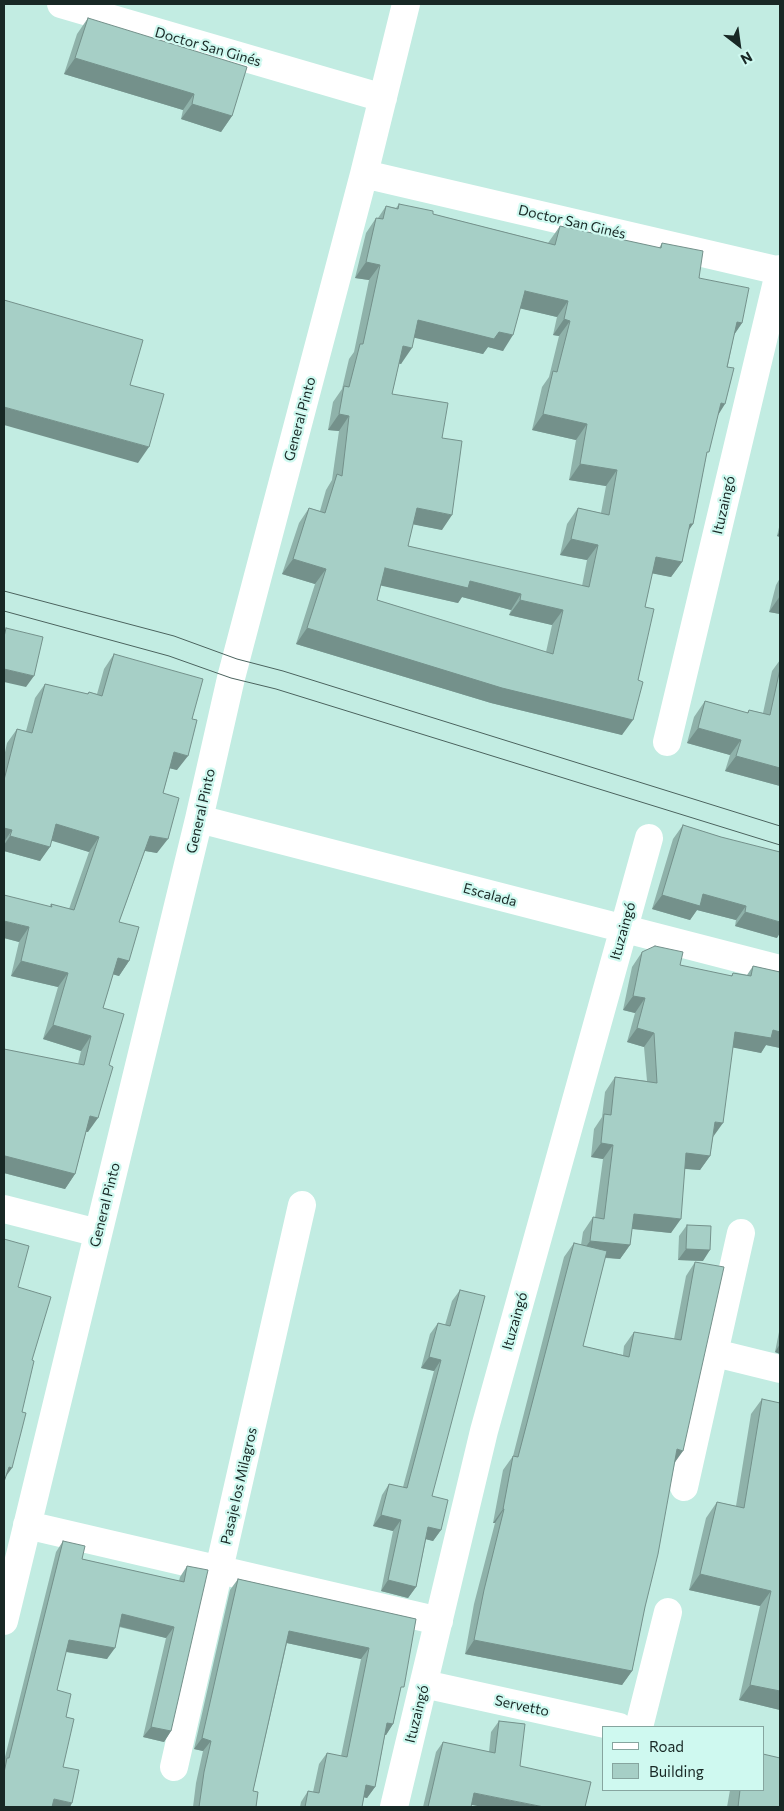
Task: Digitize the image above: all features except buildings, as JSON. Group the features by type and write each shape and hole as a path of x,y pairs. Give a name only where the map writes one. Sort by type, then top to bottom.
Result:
{"street":[{"name":"Doctor San Ginés","path":"61,4 383,98"},
{"name":"General Pinto","path":"4,1621 199,819 231,678 364,174 406,4"},
{"name":"Doctor San Ginés","path":"364,174 780,270"},
{"name":"Ituzaingó","path":"667,742 780,270"},
{"name":"Escalada","path":"199,819 780,969"},
{"name":"Ituzaingó","path":"394,1807 484,1431 649,838"},
{"name":"Pasaje los Milagros","path":"174,1767 302,1205"},
{"path":"4,1209 98,1233"},
{"path":"684,1487 742,1233"},
{"path":"715,1353 780,1369"},
{"path":"27,1525 439,1621"},
{"path":"639,1726 668,1612"},
{"name":"Servetto","path":"424,1684 614,1726"}],"tram line":[{"path":"4,591 174,636 237,659 283,671 780,826"},
{"path":"4,611 169,656 231,678 276,689 780,845"}]}
